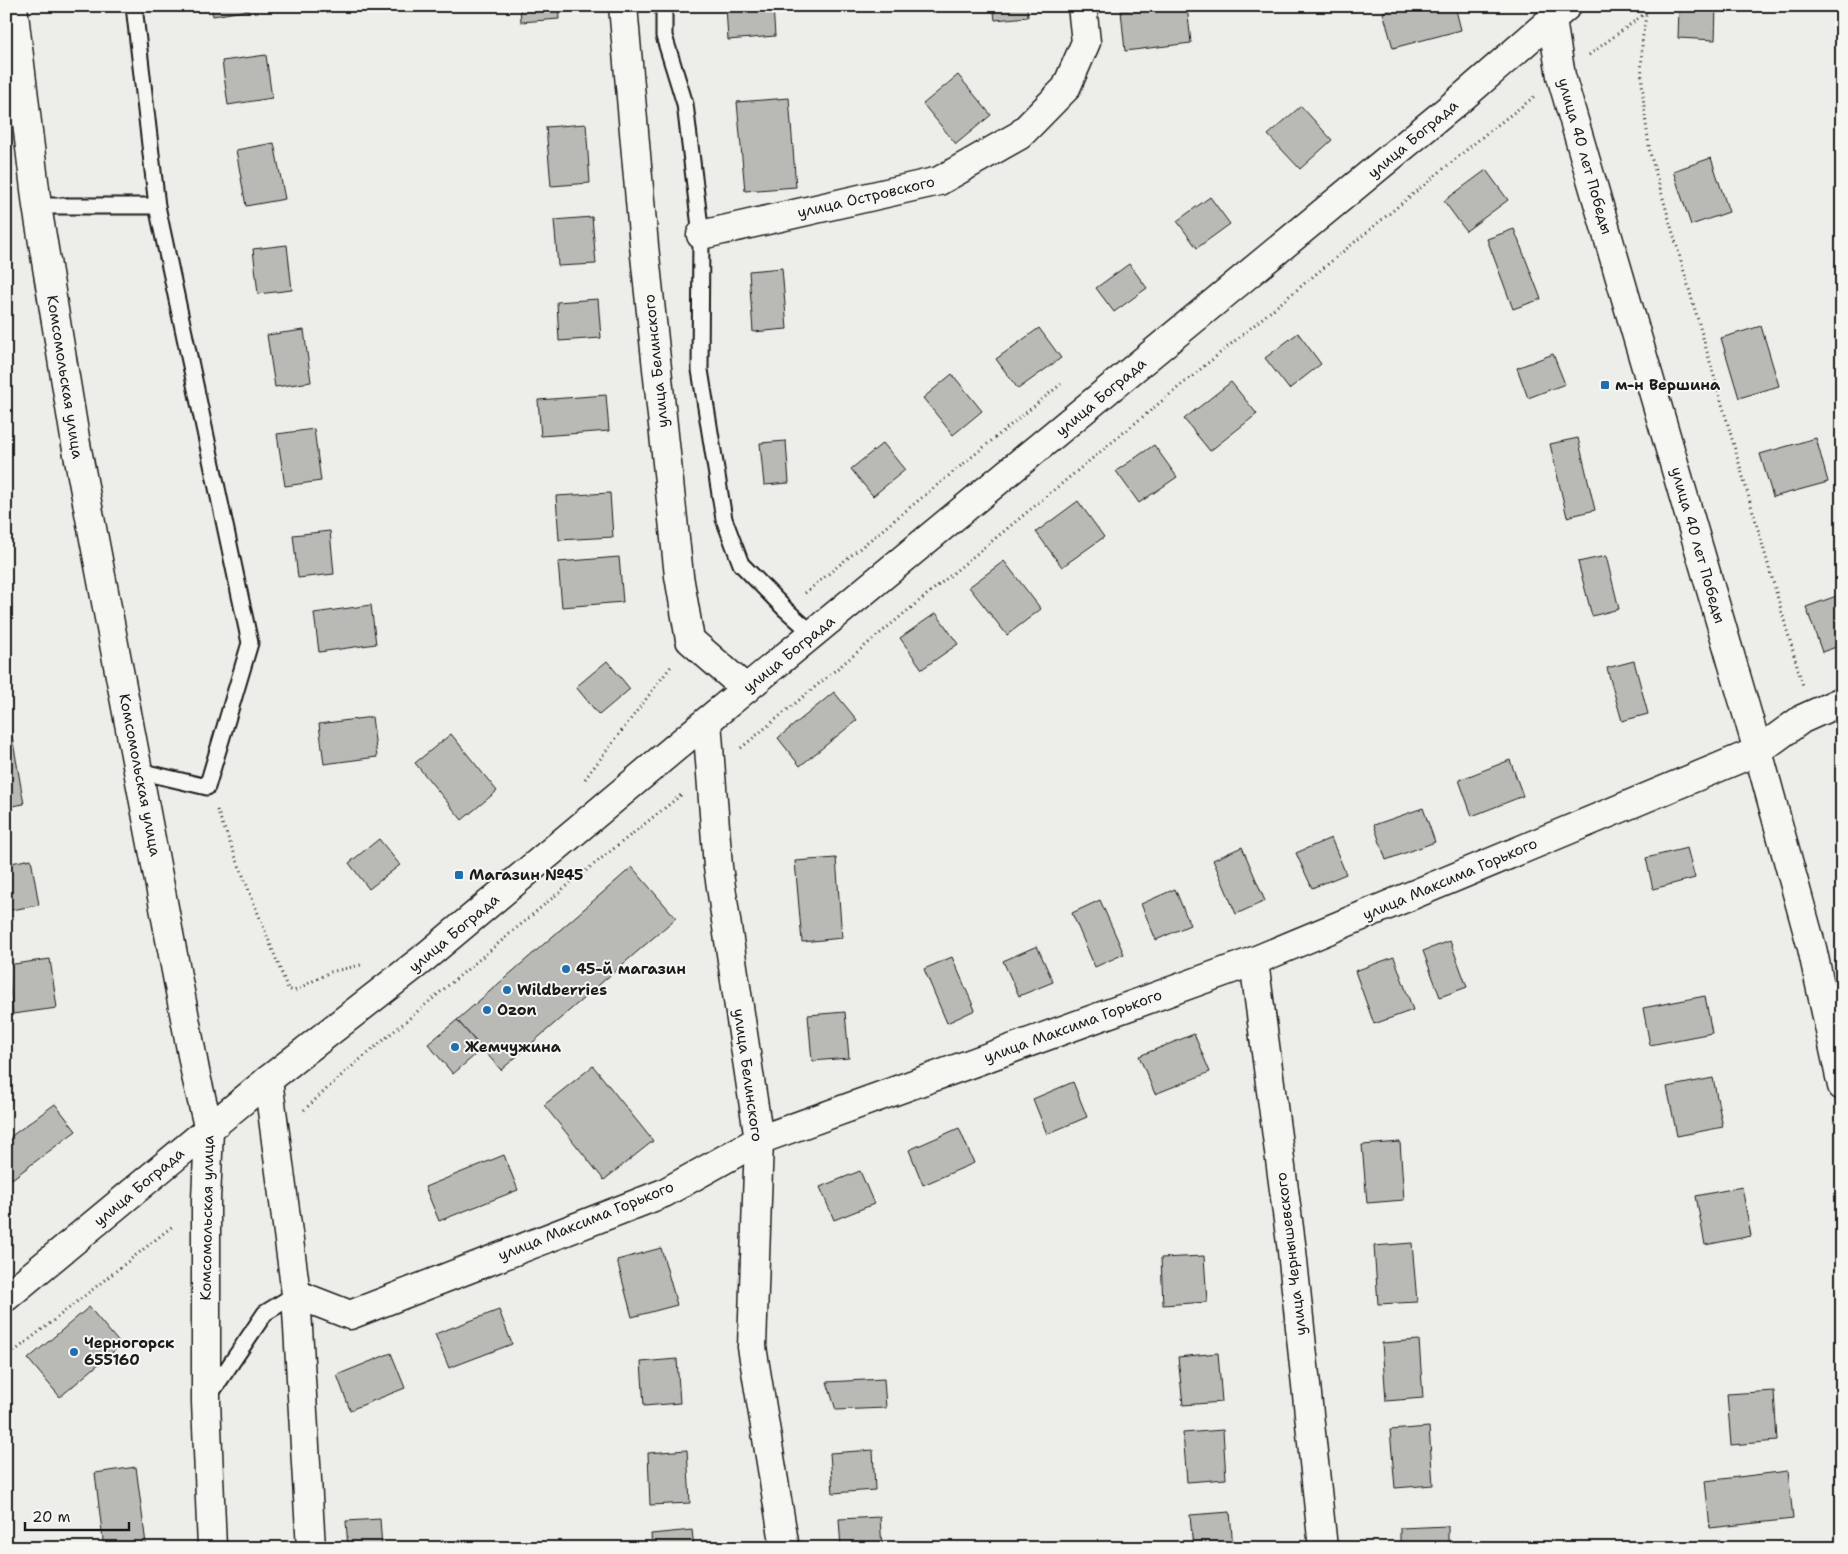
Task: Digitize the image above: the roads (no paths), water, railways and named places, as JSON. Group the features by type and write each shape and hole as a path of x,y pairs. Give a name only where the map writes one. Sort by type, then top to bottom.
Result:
{"street":[{"name":"Комсомольская улица","path":"13,6 37,206 76,444 196,1076 208,1130 206,1402 212,1548"},
{"name":"улица Белинского","path":"623,6 644,246 679,576 690,640 746,690"},
{"name":"улица Островского","path":"701,235 939,181 1020,135 1066,88 1086,42 1082,6"},
{"name":"улица 40 лет Победы","path":"1555,11 1561,76 1758,751 1812,948 1842,1086"},
{"name":"улица Бограда","path":"6,1298 268,1080 424,958 707,721 1450,109 1555,11"},
{"name":"улица Максима Горького","path":"296,1294 350,1314 664,1193 759,1140 1254,961 1758,751 1811,715 1842,701"},
{"name":"улица Белинского","path":"707,721 718,868 759,1140 752,1346 785,1548"},
{"name":"улица Чернышевского","path":"1254,961 1292,1251 1323,1548"},
{"path":"268,1080 296,1294 311,1548"}],"lane":[{"path":"134,6 157,206 250,642 207,787 139,771"},
{"path":"664,6 664,36 685,104 701,235 700,370 724,519 741,564 785,610 813,634"},
{"path":"37,206 157,206"},
{"path":"206,1402 265,1313 296,1294"}],"place":[{"name":"м-н Вершина","path":"1605,385"},
{"name":"Магазин №45","path":"459,875"},
{"name":"45-й магазин","path":"566,969"},
{"name":"Wildberries","path":"507,990"},
{"name":"Ozon","path":"487,1010"},
{"name":"Жемчужина","path":"455,1047"},
{"name":"Черногорск 655160","path":"74,1352"}]}
